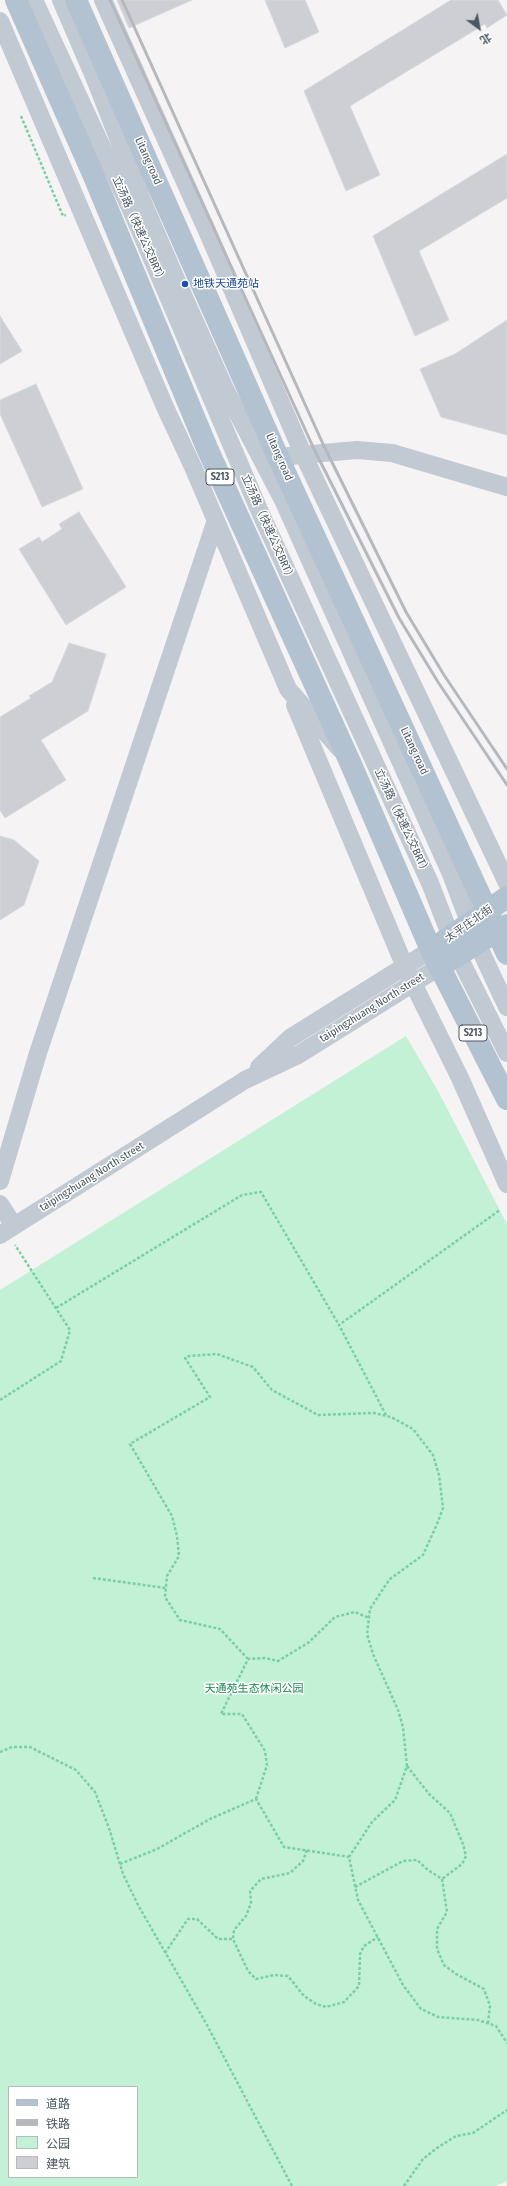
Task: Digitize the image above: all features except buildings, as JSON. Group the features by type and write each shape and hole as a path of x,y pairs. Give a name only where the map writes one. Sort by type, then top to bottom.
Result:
{"main road":[{"name":"S213","path":"16,0 93,174 207,448 350,762 435,959 507,1099"},
{"name":"Litang road","path":"76,0 485,921 502,928"},
{"name":"太平庄北街","path":"485,921 507,898"},
{"name":"taipingzhuang North street","path":"435,959 455,946 485,921"},
{"path":"502,928 507,954"}],"street":[{"name":"立汤路（快速公交BRT）","path":"34,0 132,212 260,512 430,883 455,946 507,1053"},
{"name":"立汤路（快速公交BRT）","path":"61,0 96,79 145,207 225,389 286,507 451,874 485,921 507,1007"},
{"path":"103,0 214,248 303,454 507,883"},
{"name":"S213","path":"0,21 215,524 288,689 350,762"},
{"path":"278,457 357,450 392,453 507,487"},
{"path":"0,1181 38,1054 215,524"},
{"path":"288,689 412,983 460,1078 507,1184"},
{"name":"taipingzhuang North street","path":"245,1080 290,1038 405,967 435,959"},
{"name":"taipingzhuang North street","path":"7,1231 245,1080 298,1055 412,983 435,959"},
{"path":"0,1204 7,1231"}],"path":[{"path":"56,1308 242,1195 261,1192 339,1325 386,1416"},
{"path":"339,1325 500,1210"},
{"path":"0,1400 61,1361 70,1330 7,1231"},
{"path":"248,1659 220,1629 180,1620 165,1597 167,1576 179,1556 175,1529 172,1516 130,1444 210,1397 185,1358 217,1354 253,1367 272,1390 318,1415 374,1412 386,1416 413,1429 433,1454 439,1475 443,1508 423,1555 390,1579 370,1610 367,1634 371,1648 400,1715 407,1766 395,1800 372,1822 349,1857 358,1900 403,1985 421,2009 438,2018 478,2020 496,2026 507,2043"},
{"path":"93,1578 166,1588"},
{"path":"248,1659 265,1658 278,1661 308,1643 335,1617 355,1612 369,1618"},
{"path":"248,1659 221,1714 242,1714 265,1751 267,1765 256,1799 284,1847 349,1857"},
{"path":"0,1752 12,1747 30,1747 76,1770 94,1792 109,1828 120,1864 138,1905 292,2186"},
{"path":"407,1766 429,1794 450,1813 463,1844 466,1856 462,1864 442,1879"},
{"path":"120,1864 158,1849 210,1819 256,1799"},
{"path":"307,1850 303,1861 290,1873 262,1879 250,1891 252,1903 246,1916 234,1930 233,1939 248,1971 256,1978 274,1975 288,1976 304,1996 316,2004 326,2007 344,2002 360,1986 360,1954 364,1946 378,1937"},
{"path":"355,1887 403,1861 417,1860 428,1870 442,1879 447,1912 437,1929 436,1948 444,1965 456,1974 484,1989 490,2006 488,2023"},
{"path":"165,1952 188,1919 197,1919 218,1939 233,1939"},
{"path":"404,2186 423,2159 437,2148 456,2136 473,2133 507,2110"}],"green space":[{"name":"天通苑生态休闲公园","path":"406,1036 438,1091 507,1224 507,2181 496,2186 0,2186 0,1290"}],"railway":[{"path":"110,0 314,449 399,618 438,682 507,785"},
{"path":"122,0 323,444 406,612 444,675 507,769"}],"place":[{"name":"地铁天通苑站","path":"185,284"}]}
